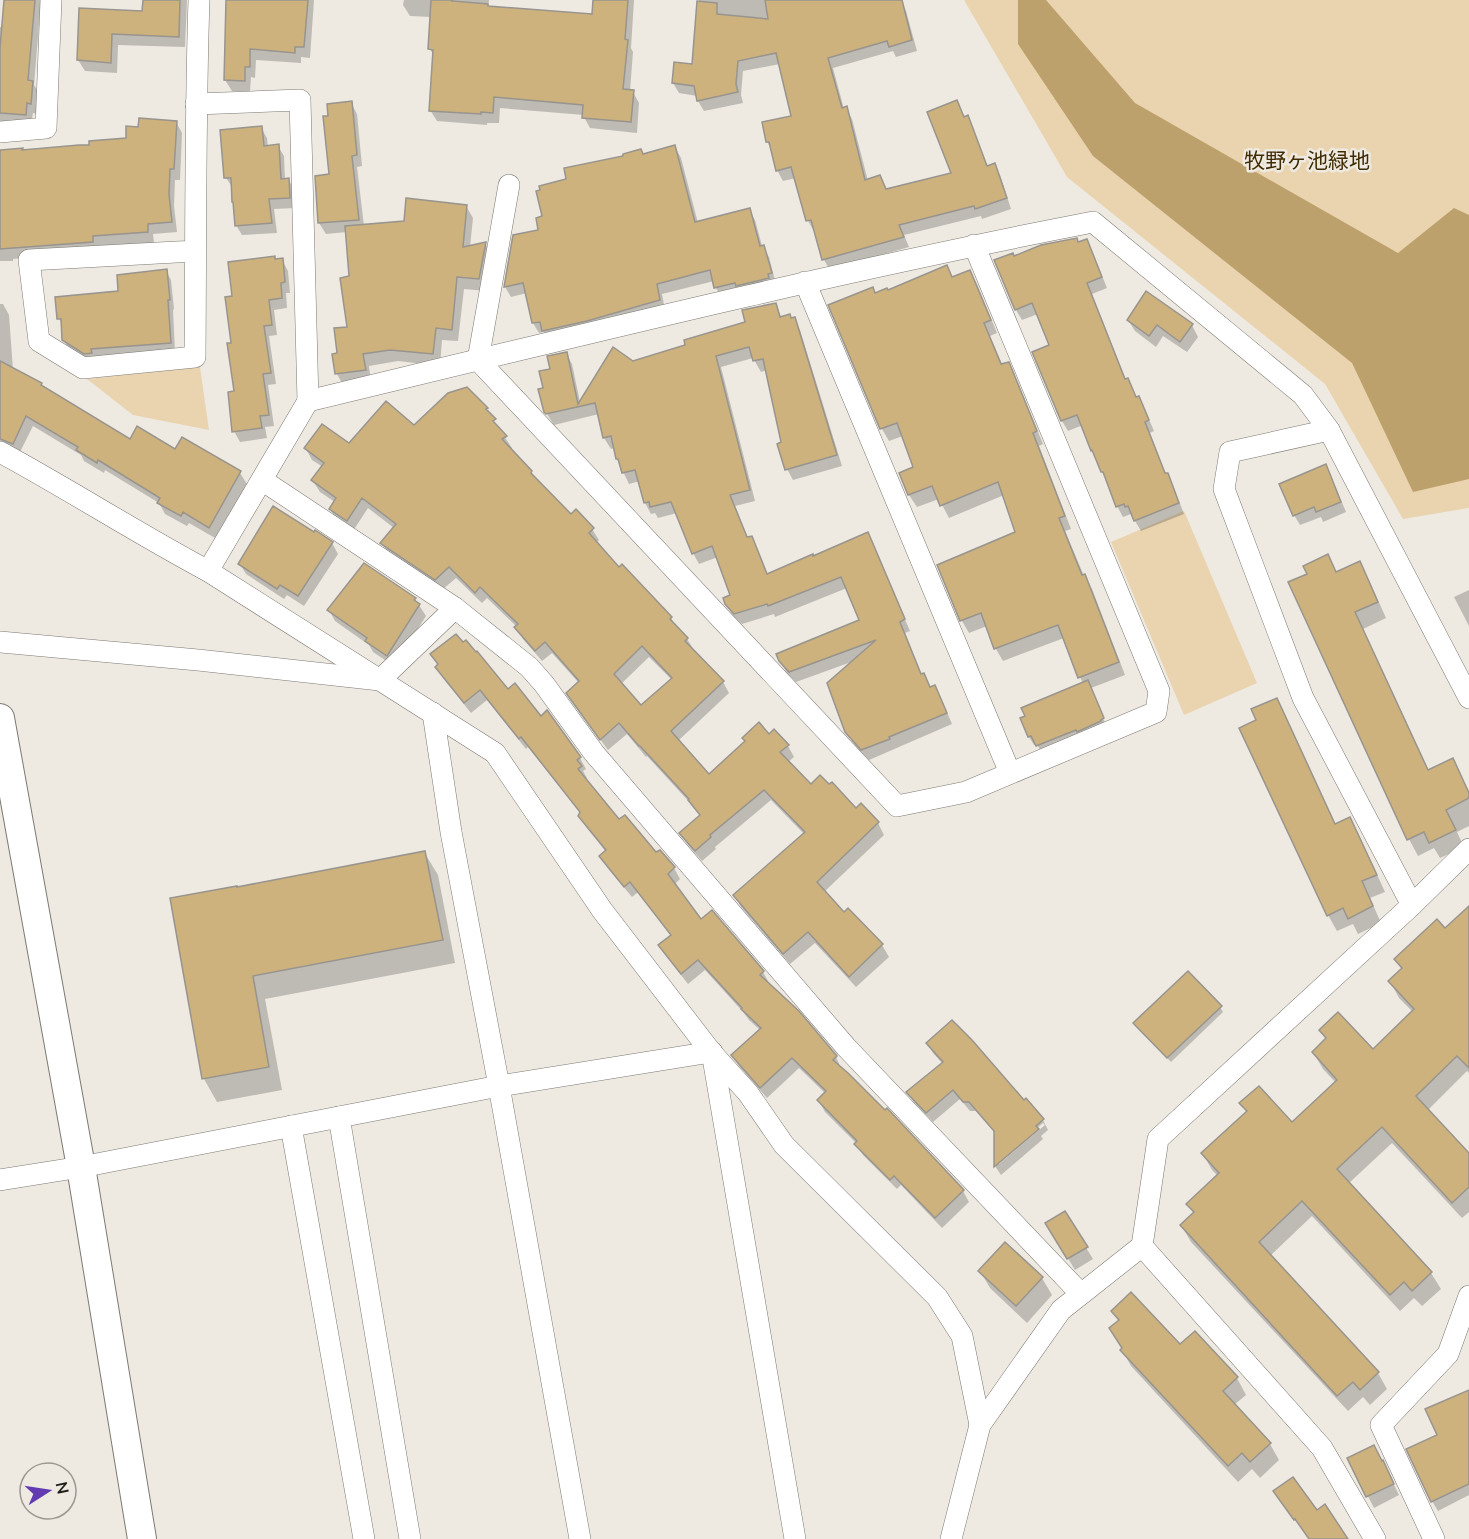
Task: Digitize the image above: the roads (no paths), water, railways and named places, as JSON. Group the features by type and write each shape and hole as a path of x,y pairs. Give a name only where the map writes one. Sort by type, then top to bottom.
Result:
{"street":[{"path":"0,132 46,128 51,0"},
{"path":"195,251 29,260 39,341 83,368 195,357 196,104 199,0"},
{"path":"196,104 300,100 309,400 208,571"},
{"path":"478,360 509,184"},
{"path":"309,400 805,282 1093,222 1303,395 1329,430 1469,698"},
{"path":"478,360 897,806 966,792 1156,712 1159,691 974,245"},
{"path":"805,282 1010,773"},
{"path":"1329,430 1230,452 1224,489 1303,698 1412,905"},
{"path":"0,452 208,571 495,753 602,910 711,1052 748,1093 784,1145 937,1297 962,1336 980,1425"},
{"path":"262,480 455,608 529,667 594,753 846,1047 1081,1294"},
{"path":"380,680 455,608"},
{"path":"0,642 380,680"},
{"path":"433,713 451,832 580,1539"},
{"path":"0,718 81,1167 142,1539"},
{"path":"951,1539 980,1425 1061,1310 1142,1246 1158,1138 1412,905 1469,849"},
{"path":"0,1180 81,1167 499,1086 711,1052"},
{"path":"711,1052 795,1539"},
{"path":"339,1117 410,1539"},
{"path":"291,1126 364,1539"},
{"path":"1142,1246 1322,1448 1375,1539"},
{"path":"1434,1539 1381,1425 1448,1354 1469,1296"}],"park label":[{"name":"牧野ヶ池緑地","path":"1307,161"}]}
